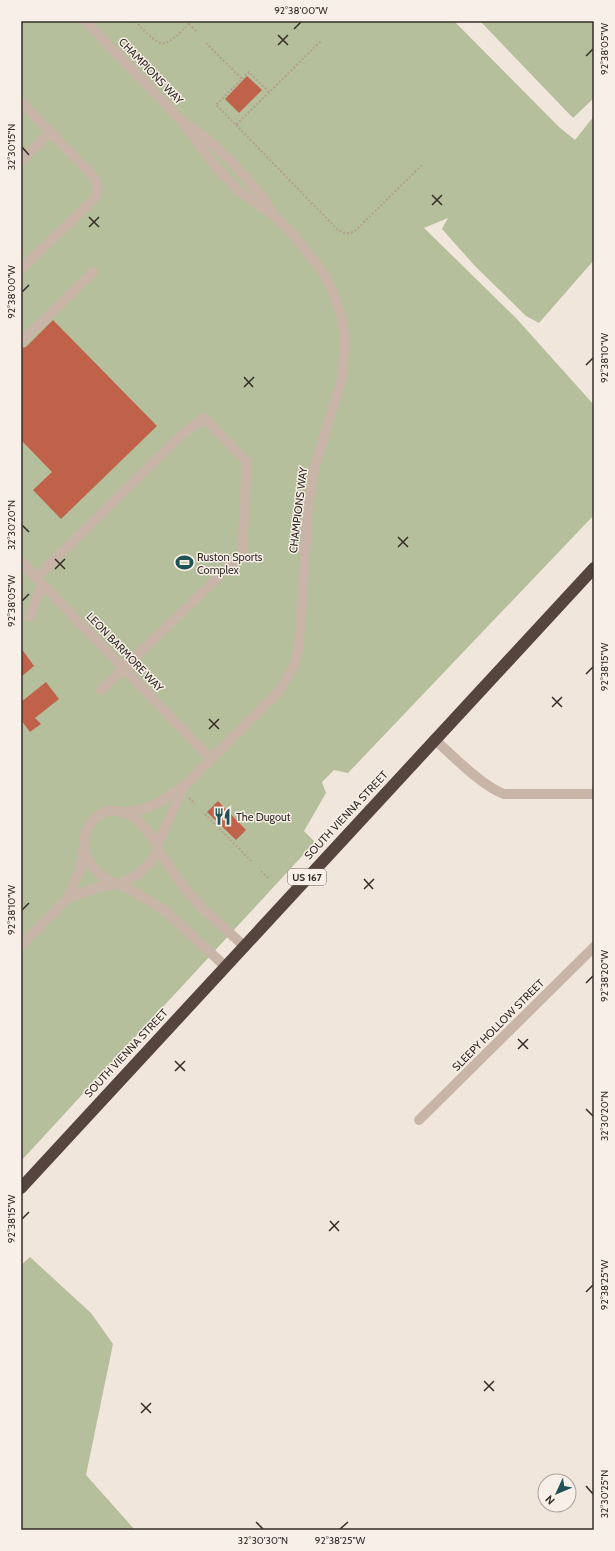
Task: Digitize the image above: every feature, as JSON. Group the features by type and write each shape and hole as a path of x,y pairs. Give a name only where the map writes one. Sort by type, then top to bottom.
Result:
{"highway":[{"name":"SOUTH VIENNA STREET","path":"21,1188 434,739 594,568"}],"street":[{"name":"CHAMPIONS WAY","path":"85,21 182,121 216,167 238,190 277,218"},
{"path":"21,102 91,174 98,184 98,192 94,199 21,269"},
{"name":"CHAMPIONS WAY","path":"21,945 68,898 80,870 86,831 95,817 107,811 128,812 144,809 158,803 184,786 272,698 283,685 294,665 299,646 301,630 303,560 308,506 315,465 342,379 345,337 341,315 333,292 314,259 277,218 250,179 228,156 182,121"},
{"path":"21,161 50,132"},
{"path":"21,342 93,272"},
{"path":"30,617 39,581 179,437 204,418 248,462 242,554 101,690"},
{"name":"LEON BARMORE WAY","path":"21,562 211,758"},
{"path":"434,739 498,792 504,794 594,794"},
{"name":"CHAMPIONS WAY","path":"68,898 98,887 118,884 135,877 143,871 157,847 184,786"},
{"path":"128,812 139,822 183,886 200,906 244,946"},
{"path":"84,846 93,868 100,875 163,909 225,966"},
{"name":"SLEEPY HOLLOW STREET","path":"419,1120 594,946"}],"path":[{"path":"135,21 156,42 162,44 170,42 192,21"},
{"path":"189,24 197,32"},
{"path":"236,125 322,41"},
{"path":"206,43 242,79"},
{"path":"269,92 249,72 216,105 335,227 344,233 350,233 355,230 423,164"},
{"path":"188,797 195,804"},
{"path":"205,814 251,861"},
{"path":"261,871 268,878"}],"green space":[{"name":"Ruston Sports Complex","path":"21,21 454,21 559,127 575,140 594,116 594,260 539,323 526,316 474,265 442,229 448,218 424,228 516,318 594,405 594,515 348,773 334,770 322,782 326,793 304,831 315,842 21,1161"},
{"path":"480,21 594,21 594,98 573,118"},
{"path":"30,1257 91,1313 113,1344 86,1475 135,1530 21,1530 21,1265"}],"building":[{"path":"247,76 262,90 239,113 225,99"},
{"path":"53,320 157,426 61,519 33,490 52,472 21,440 21,348 26,347"},
{"path":"21,648 34,666 21,677"},
{"path":"46,682 59,699 35,718 41,724 30,732 21,720 21,702"},
{"name":"The Dugout","path":"218,801 246,830 236,840 207,812"}],"place":[{"name":"Ruston Sports Complex","path":"184,563"},
{"name":"The Dugout","path":"223,817"}]}
